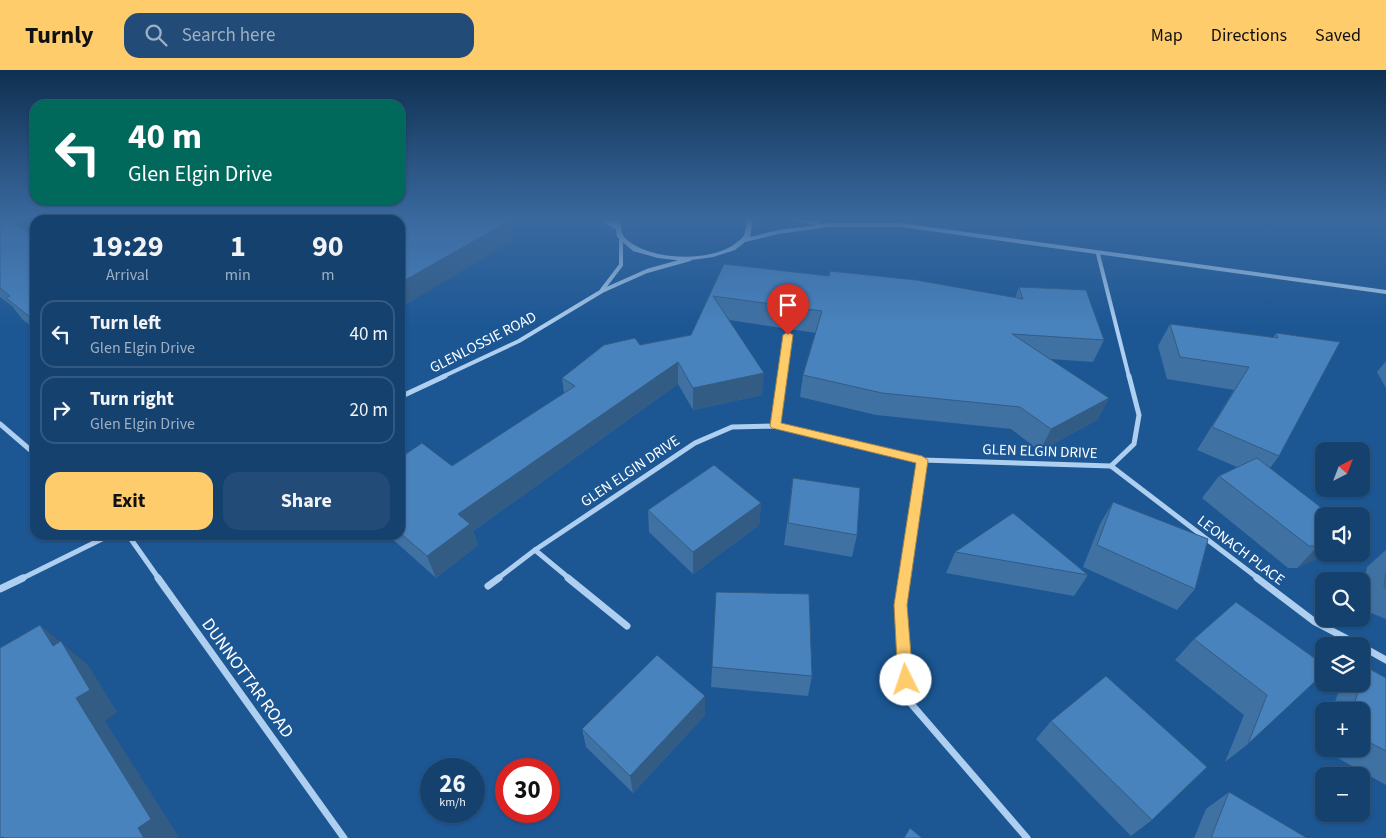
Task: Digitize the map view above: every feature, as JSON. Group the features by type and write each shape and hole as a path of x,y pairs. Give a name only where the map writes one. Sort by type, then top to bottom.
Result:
{"street":[{"name":"GLENLOSSIE ROAD","path":"602,290 621,266 621,256"},
{"path":"657,256 690,259 710,256"},
{"name":"GLEN ELGIN DRIVE","path":"488,586 535,550 695,443 732,427 776,426 922,460 1111,466 1134,444 1140,415 1098,256"},
{"path":"1112,256 1386,292"},
{"name":"GLENLOSSIE ROAD","path":"405,395 519,342 602,290 647,271 690,259"},
{"path":"776,426 788,335"},
{"path":"0,424 30,450"},
{"path":"922,460 900,605 907,699 1027,838"},
{"name":"LEONACH PLACE","path":"1111,466 1315,622 1344,637"},
{"path":"0,589 100,540"},
{"name":"DUNNOTTAR ROAD","path":"132,540 344,838"},
{"path":"535,550 627,626"},
{"name":"LEONACH PLACE","path":"1370,651 1386,660"}],"building":[{"path":"0,256 30,256 30,317 6,298 10,296 0,288"},
{"path":"405,256 448,256 405,280"},
{"path":"724,264 829,276 830,271 916,280 1023,299 1019,287 1086,290 1104,340 1012,334 1109,398 1051,429 1020,407 882,393 803,375 822,311 713,296 764,373 693,388 678,362 458,514 470,524 427,556 405,537 405,455 422,443 452,466 575,386 562,378 604,345 635,338 640,345 691,335"},
{"path":"1170,324 1278,338 1276,333 1340,342 1279,456 1212,427 1249,367 1180,357"},
{"path":"1257,458 1320,507 1315,507 1315,546 1309,546 1219,476"},
{"path":"714,465 761,503 693,552 648,510"},
{"path":"793,478 860,488 857,535 788,523"},
{"path":"1113,502 1208,539 1195,589 1097,545"},
{"path":"1013,513 1088,575 955,552"},
{"path":"716,592 809,594 812,676 712,667"},
{"path":"1236,602 1315,659 1315,681 1248,744 1267,695 1194,639"},
{"path":"40,625 53,646 61,641 90,690 76,698 151,819 138,828 144,838 0,838 0,648"},
{"path":"657,655 705,696 630,776 582,729"},
{"path":"1370,669 1386,678 1386,751 1370,743 1370,702 1355,702 1358,692 1370,692"},
{"path":"1106,676 1207,767 1152,820 1051,721"},
{"path":"1229,792 1307,838 1211,838"},
{"path":"910,828 922,838 904,838"}],"route":[{"path":"788,335 776,426 922,460 900,605 906,680"}]}
